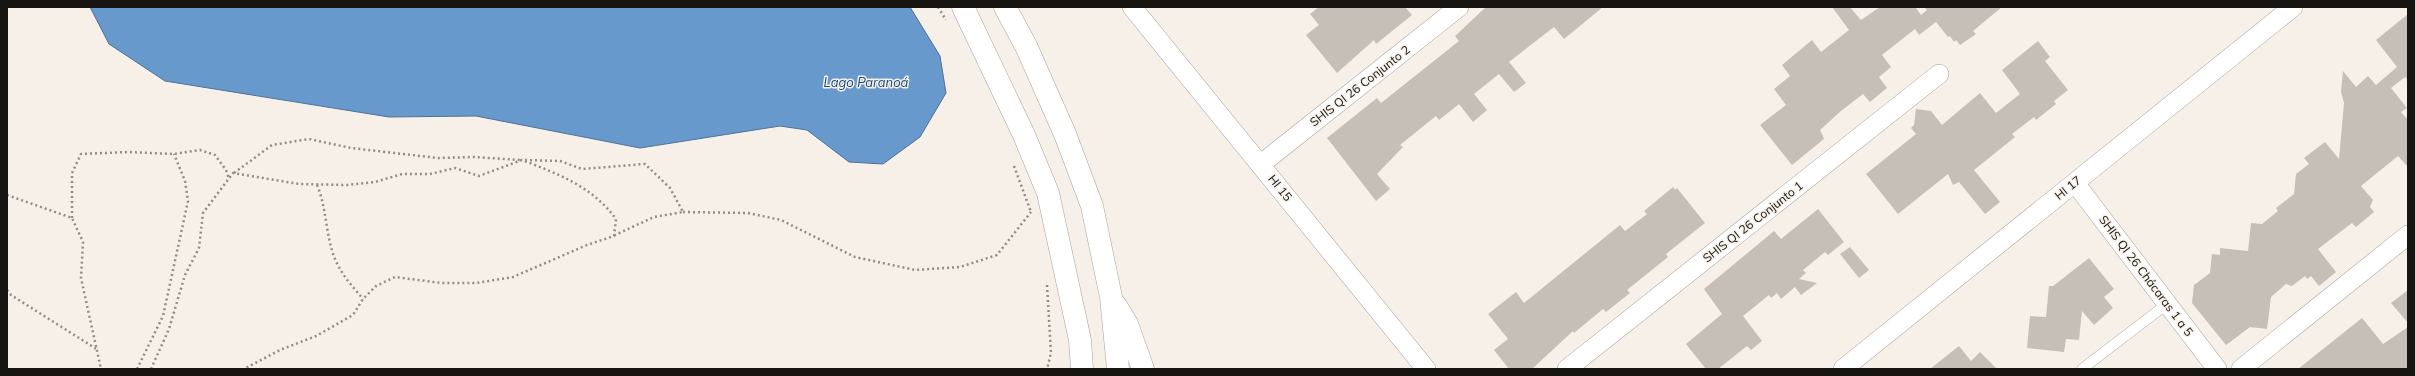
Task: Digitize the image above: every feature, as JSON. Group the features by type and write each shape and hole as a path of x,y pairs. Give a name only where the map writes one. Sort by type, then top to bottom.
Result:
{"highway":[{"path":"963,7 1024,135 1048,193 1080,340 1082,369"},
{"path":"1005,7 1026,46 1065,134 1092,206 1111,297 1118,369"},
{"path":"1111,297 1127,324 1143,369"},
{"path":"1074,369 1080,340"}],"street":[{"name":"HI 15","path":"1132,7 1426,369"},
{"name":"SHIS QI 26 Conjunto 2","path":"1261,164 1459,7"},
{"name":"HI 17","path":"1843,369 2293,7"},
{"name":"SHIS QI 26 Conjunto 1","path":"1567,369 1939,74"},
{"name":"SHIS QI 26 Chácaras 1 a 5","path":"2075,183 2217,369"},
{"path":"2241,369 2408,235"}],"lane":[{"path":"2082,369 2167,304"}],"path":[{"path":"938,7 949,24"},
{"path":"152,369 170,329 186,275 199,248 203,213 233,173 272,145 310,139 351,148 438,158 474,157 560,161 582,169 645,164 670,188 683,212"},
{"path":"101,369 81,278 83,242 72,218 72,173 81,154 128,152 174,154 200,150 215,155 226,170 229,179"},
{"path":"137,369 163,316 188,201 185,181 174,154"},
{"path":"1012,159 1033,218"},
{"path":"233,173 267,180 317,185 375,182 402,174 430,174 455,168 479,176 522,160 561,176 587,189 605,204 616,218 614,236"},
{"path":"317,185 323,198 330,238 338,267 363,299"},
{"path":"7,195 72,218"},
{"path":"244,369 280,350 316,336 353,315 363,299 376,286 395,277 441,283 476,282 513,277 587,245 614,236 654,217 683,212 748,213 781,220 855,257 915,270 960,267 997,255 1031,212"},
{"path":"7,290 11,295 98,350"}],"water":[{"name":"Lago Paranoá","path":"90,7 910,7 940,56 946,93 920,137 883,164 849,162 807,130 780,126 640,148 476,116 389,117 165,81 109,44"}],"building":[{"path":"1319,7 1405,7 1412,15 1376,44 1374,40 1337,73 1306,35 1319,25 1310,14"},
{"path":"1486,7 1603,7 1564,39 1554,27 1509,62 1526,83 1514,92 1499,74 1474,94 1487,110 1473,122 1459,104 1439,120 1436,116 1400,145 1403,147 1377,174 1390,189 1376,201 1327,138 1377,98 1381,103 1459,41 1455,36"},
{"path":"1832,7 1850,7 1861,20 1880,7 1915,7 1921,15 1927,10 1924,7 2002,7 1973,31 1976,34 1960,45 1956,40 1954,42 1950,36 1948,37 1936,22 1919,35 1915,29 1882,55 1891,67 1879,77 1887,88 1870,102 1863,94 1841,111 1820,130 1824,139 1792,165 1760,125 1786,105 1774,89 1790,76 1782,65 1812,40 1821,52 1849,30"},
{"path":"2408,14 2408,80 2405,77 2391,88 2407,108 2401,112 2408,120 2408,167 2398,156 2361,186 2373,200 2370,207 2374,212 2356,227 2352,223 2318,249 2336,272 2319,286 2311,276 2307,279 2305,276 2292,286 2286,284 2271,297 2267,329 2250,327 2226,345 2192,303 2194,285 2210,273 2212,254 2220,255 2220,248 2248,251 2251,223 2262,224 2278,211 2276,208 2294,194 2296,174 2309,164 2304,158 2325,142 2339,159 2344,103 2341,92 2343,71 2356,87 2368,76 2376,85 2397,67 2376,40"},
{"path":"2038,41 2050,57 2045,61 2068,90 2054,101 2056,104 2036,120 2034,117 2012,134 2015,137 1974,170 2000,202 1985,214 1959,182 1953,185 1948,174 1898,214 1866,174 1916,134 1911,128 1914,125 1916,109 1931,111 1942,125 1980,93 1996,113 2020,94 2002,70"},
{"path":"1673,187 1675,190 1677,188 1705,223 1666,254 1668,257 1627,290 1630,293 1606,312 1603,309 1574,333 1573,331 1532,369 1509,369 1494,350 1508,339 1488,314 1516,292 1524,303 1620,225 1625,231 1647,214 1644,211"},
{"path":"1818,209 1844,242 1828,255 1825,252 1803,270 1806,273 1799,279 1817,283 1801,295 1795,287 1781,299 1777,293 1771,298 1769,295 1743,316 1762,341 1751,350 1747,346 1718,369 1706,369 1686,344 1722,314 1704,289 1774,231 1781,239"},
{"path":"1850,247 1869,270 1859,278 1840,254"},
{"path":"2089,258 2114,289 2104,297 2113,308 2094,325 2082,311 2079,340 2066,339 2064,352 2027,348 2030,316 2046,317 2049,286 2053,286"},
{"path":"2408,290 2408,323 2391,303"},
{"path":"2362,318 2383,344 2408,327 2408,369 2298,369"},
{"path":"1959,346 1971,361 1980,352 1997,369 1930,369"}]}
